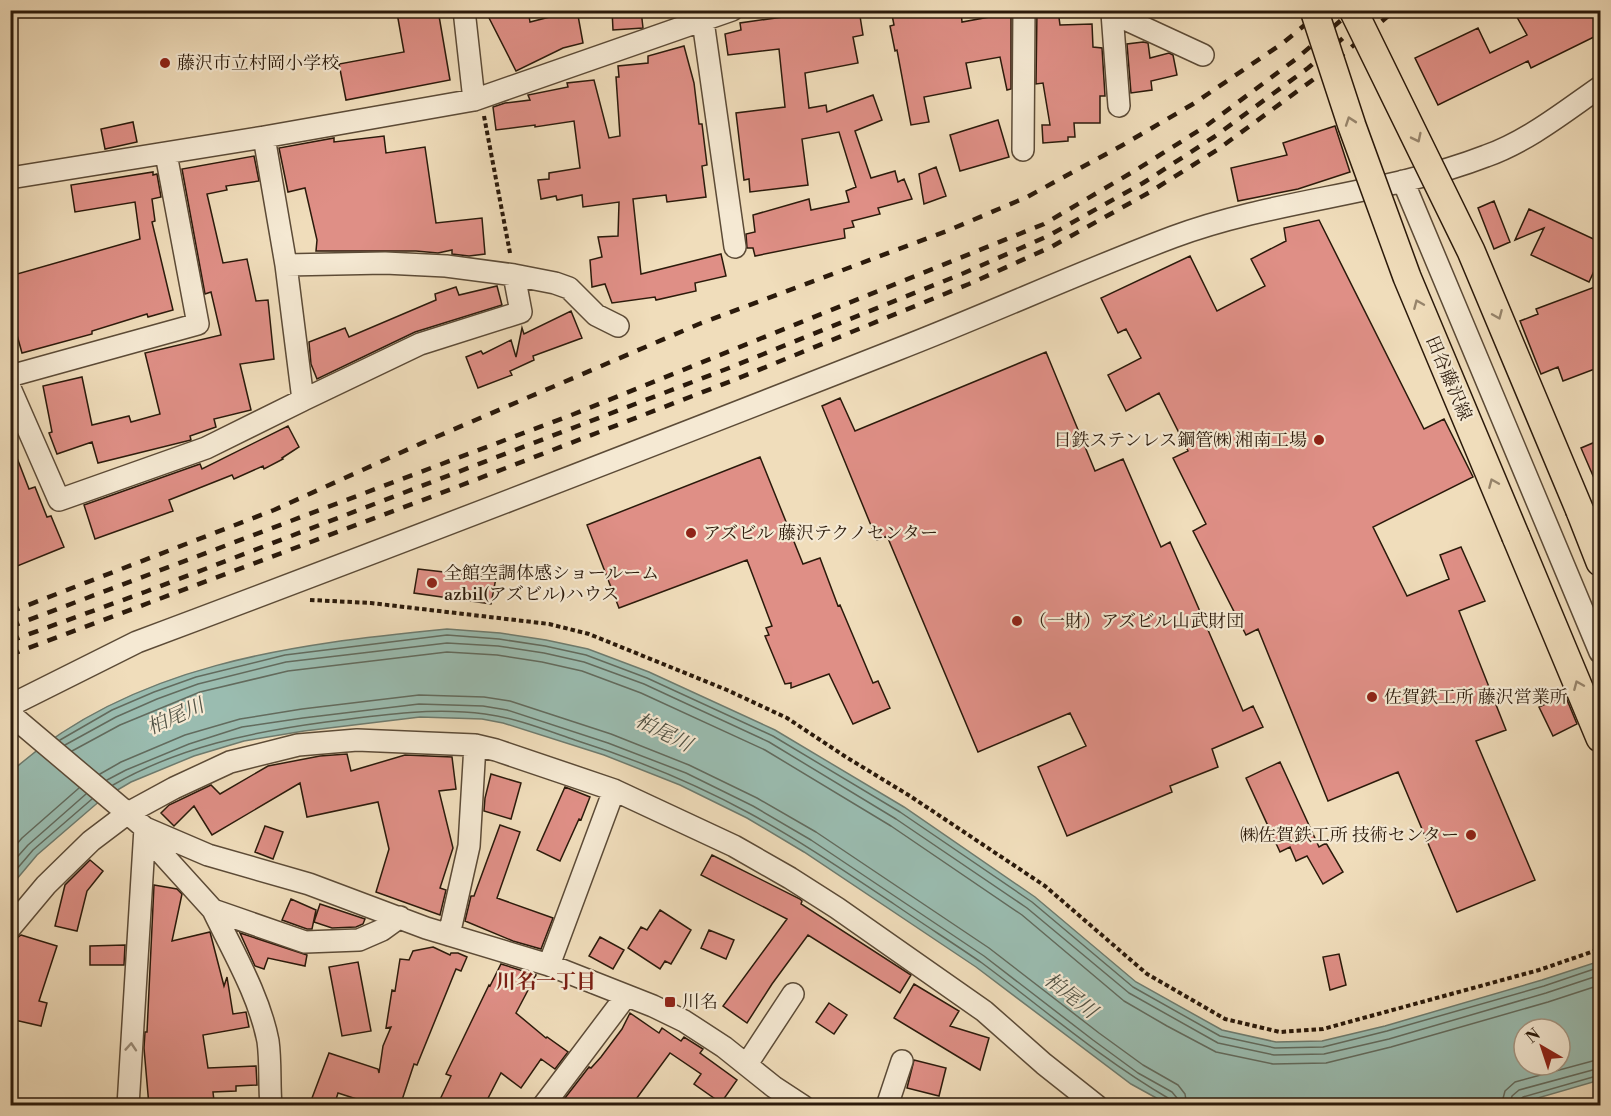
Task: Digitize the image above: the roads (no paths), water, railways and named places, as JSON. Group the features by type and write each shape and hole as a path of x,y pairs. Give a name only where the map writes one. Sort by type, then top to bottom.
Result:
{"main road":[{"name":"田谷藤沢線","path":"1314,10 1356,137 1407,277 1600,738"},
{"path":"1353,10 1471,251 1600,562"}],"street":[{"path":"464,10 477,99"},
{"path":"10,178 264,138 477,99 705,16 732,10"},
{"path":"1023,150 1024,10"},
{"path":"1119,106 1111,12 1203,55"},
{"path":"705,16 735,247"},
{"path":"271,1106 268,1041 256,1000 213,910 127,812 15,718 17,702 137,642 898,350 1120,257 1175,237 1258,212 1403,181 1452,169 1491,155 1525,138 1600,87"},
{"path":"264,138 286,265 303,400"},
{"path":"10,376 198,324 166,154"},
{"path":"1403,181 1600,652"},
{"path":"286,265 385,263 436,265 514,275 569,288 596,315 618,326"},
{"path":"10,388 59,500 206,448 420,344 521,312 514,275"},
{"path":"10,928 67,864 127,812 230,762 298,745 357,740 475,745 614,790 734,846 818,896 984,1011 1044,1064 1097,1106"},
{"path":"449,935 469,846 475,745"},
{"path":"549,965 614,790"},
{"path":"145,832 208,855 309,884 449,935 549,965 626,996 684,1021 803,1106"},
{"path":"128,1106 145,832"},
{"path":"213,910 305,942 359,940 382,930 400,917"},
{"path":"747,1064 793,994"},
{"path":"543,1106 626,996"},
{"path":"887,1106 902,1061"}],"water":[{"name":"柏尾川","path":"447,629 500,633 588,649 649,672 775,730 904,807 1035,897 1136,982 1222,1030 1276,1042 1322,1041 1385,1026 1600,961 1600,1080 1514,1105 1169,1105 1131,1084 976,967 804,852 747,818 680,785 604,755 503,723 482,719 420,717 304,731 244,741 194,756 131,782 102,799 37,855 11,886 11,772 58,735 108,706 161,683 273,652 331,642"}],"railway":[{"path":"10,612 274,510 422,443 699,324 947,231 1027,197 1193,104 1283,43 1323,10"},
{"path":"10,627 574,414 1044,224 1206,126 1296,59 1353,10"},
{"path":"10,641 145,592 729,368 964,273 1048,236 1143,183 1214,137 1308,68 1376,10"},
{"path":"10,655 734,380 969,284 1051,247 1150,192 1217,150 1314,79 1395,10"}],"place":[{"name":"藤沢市立村岡小学校","path":"165,63"},
{"name":"日鉄ステンレス鋼管㈱ 湘南工場","path":"1319,440"},
{"name":"アズビル 藤沢テクノセンター","path":"691,533"},
{"name":"全館空調体感ショールーム azbil(アズビル)ハウス","path":"432,583"},
{"name":"（一財）アズビル山武財団","path":"1017,621"},
{"name":"佐賀鉄工所 藤沢営業所","path":"1372,697"},
{"name":"㈱佐賀鉄工所 技術センター","path":"1471,835"},
{"name":"川名","path":"670,1002"}],"district":[{"name":"川名一丁目","path":"546,981"}]}
